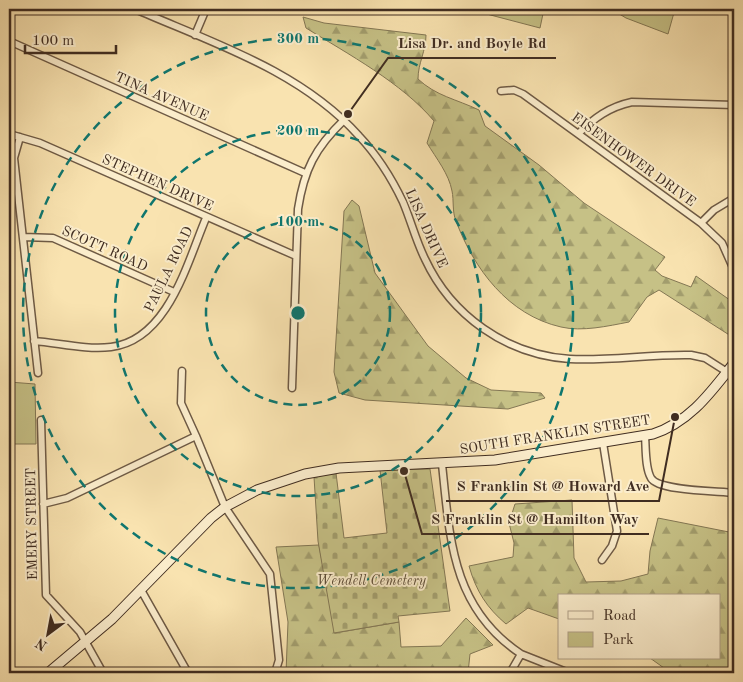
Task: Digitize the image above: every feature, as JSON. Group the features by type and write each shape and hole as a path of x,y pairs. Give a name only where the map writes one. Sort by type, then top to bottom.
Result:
{"main road":[{"name":"SOUTH FRANKLIN STREET","path":"48,673 86,642 141,590 194,534 225,507 266,487 322,470 355,466 442,464 495,460 645,436 661,431 690,414 734,363"}],"street":[{"name":"LISA DRIVE","path":"135,9 297,83 344,120 373,153 394,186 423,256 441,288 463,312 487,331 520,348 551,356 584,359 690,355 705,358 727,372"},
{"path":"195,35 206,9"},
{"name":"TINA AVENUE","path":"9,41 305,173"},
{"name":"EISENHOWER DRIVE","path":"501,91 514,90 523,94 701,223 722,243 734,270"},
{"path":"578,134 602,113 620,104 632,102 734,105"},
{"path":"292,388 298,209 305,173 319,148 344,120"},
{"name":"STEPHEN DRIVE","path":"9,134 40,143 206,218 296,256"},
{"path":"20,136 14,158 38,373"},
{"path":"701,223 714,210 734,198"},
{"name":"PAULA ROAD","path":"34,341 99,347 123,344 141,337 156,324 174,292 206,218"},
{"name":"SCOTT ROAD","path":"23,237 53,238 174,292"},
{"path":"182,371 181,403 225,507 270,574 279,660 275,673"},
{"name":"EMERY STREET","path":"41,420 46,595 86,642 103,673"},
{"path":"43,504 67,498 196,436"},
{"path":"645,436 650,476 656,483 668,487 734,493"},
{"path":"602,560 612,546 618,531 603,443"},
{"path":"442,464 453,554 459,577 467,596 490,628 522,654 569,673"},
{"path":"141,590 188,673"},
{"path":"510,673 522,654"}],"green space":[{"path":"476,9 544,9 540,28 479,12"},
{"path":"611,9 675,9 668,34 626,18"},
{"path":"303,17 324,23 426,35 418,79 439,93 479,110 485,126 539,165 584,203 665,257 655,270 662,276 691,287 696,276 734,303 734,338 659,290 647,297 629,322 586,329 561,327 542,321 509,301 483,272 456,221 453,195 448,178 427,143 434,121 421,107 391,82 306,28"},
{"path":"352,200 359,206 375,273 428,346 466,378 491,390 541,393 545,398 508,409 365,400 339,393 334,372 344,211"},
{"path":"9,382 35,384 36,444 9,444"},
{"name":"Wendell Cemetery","path":"430,469 450,611 398,616 399,622 334,633 318,541 314,477 336,473 344,538 387,533 380,470"},
{"path":"572,500 574,558 586,582 621,581 648,574 650,551 658,518 734,533 734,673 671,673 653,660 720,660 720,594 558,594 558,619 528,608 506,624 493,612 483,598 469,566 513,557 514,543 509,523 515,504"},
{"path":"319,545 335,633 399,622 401,647 441,646 466,618 493,645 470,654 468,673 286,673 288,622 276,547"}],"place":[{"name":"Lisa Dr. and Boyle Rd","path":"348,114"},
{"name":"S Franklin St @ Howard Ave","path":"675,417"},
{"name":"S Franklin St @ Hamilton Way","path":"404,471"}]}
